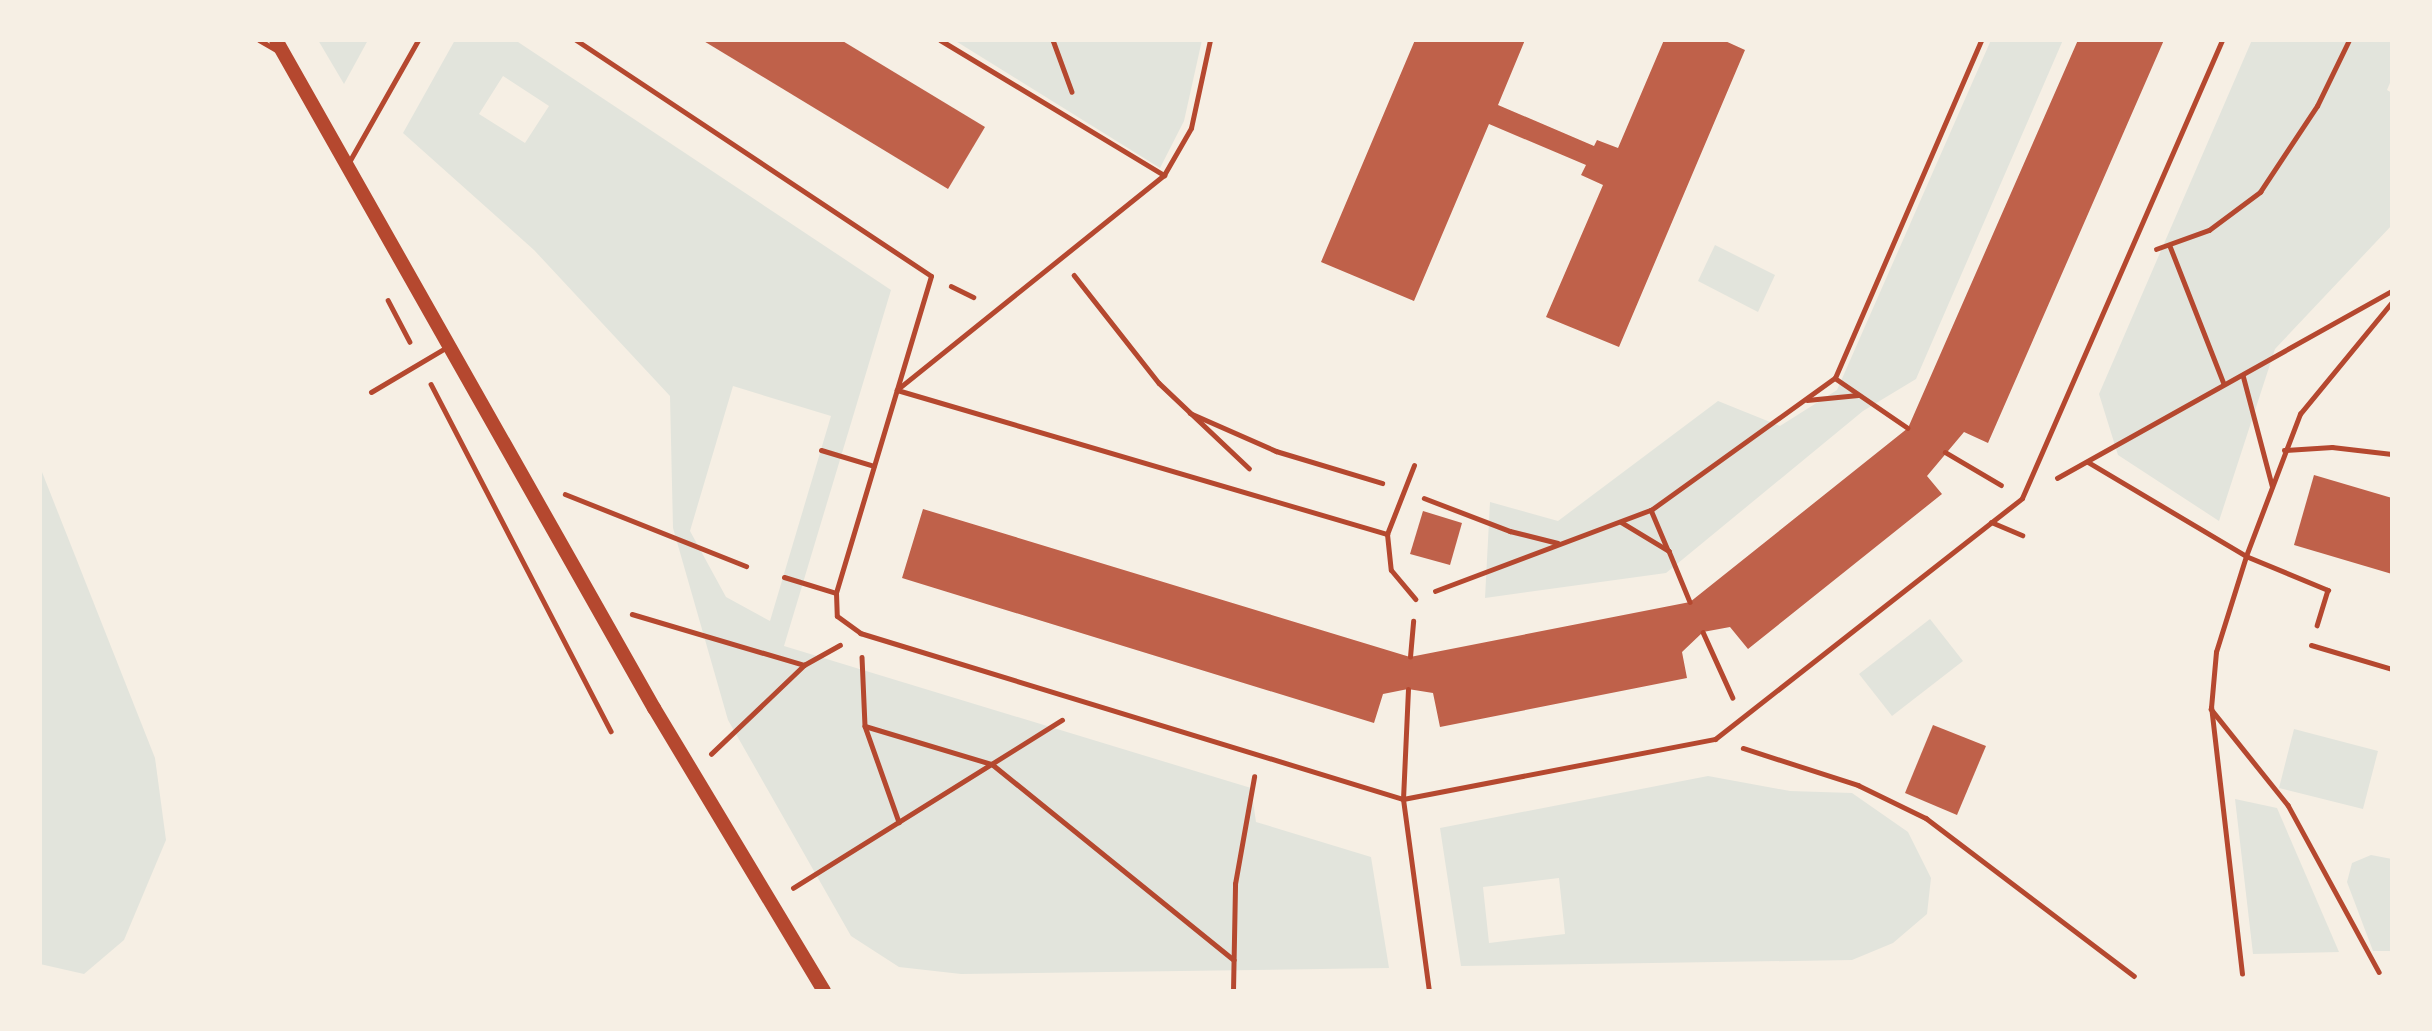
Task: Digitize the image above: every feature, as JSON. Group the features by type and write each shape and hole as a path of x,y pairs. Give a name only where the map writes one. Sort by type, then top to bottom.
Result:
{"main road":[{"path":"276,40 654,708 824,991"}],"lane":[{"path":"259,40 284,55"},
{"path":"347,165 418,40"},
{"path":"576,40 931,276 836,593 837,616 860,633 1403,799 1715,739 2022,498 2222,40"},
{"path":"940,40 1164,175"},
{"path":"897,390 1164,175 1191,128 1210,40"},
{"path":"371,392 450,345"},
{"path":"897,390 1387,534"},
{"path":"821,450 874,466"},
{"path":"1414,465 1387,534 1391,570 1415,599"},
{"path":"1992,522 2022,536"},
{"path":"783,577 836,593"},
{"path":"2311,645 2392,669"},
{"path":"1408,689 1403,799 1429,991"}],"path":[{"path":"1053,40 1085,127"},
{"path":"1410,657 1415,599 1651,510 1835,378 1981,40"},
{"path":"2129,254 2169,246 2210,230 2260,192 2317,106 2350,40"},
{"path":"2169,246 2224,384"},
{"path":"1061,258 1159,383 1290,505"},
{"path":"931,276 998,309"},
{"path":"1945,452 2022,498 2392,291"},
{"path":"2242,974 2211,708 2216,652 2246,556 2284,450 2300,414 2392,302"},
{"path":"2242,374 2272,486"},
{"path":"1835,378 1908,428"},
{"path":"1805,400 1859,395"},
{"path":"1190,413 1276,451 1404,491 1510,531 1559,543"},
{"path":"2284,450 2332,447 2392,454"},
{"path":"2087,462 2246,556 2328,590 2311,645"},
{"path":"564,494 746,566"},
{"path":"1651,510 1690,602"},
{"path":"1620,522 1669,551"},
{"path":"631,614 804,665"},
{"path":"1703,632 1742,719"},
{"path":"711,754 804,665 860,633 865,726 899,822"},
{"path":"789,891 1089,704"},
{"path":"2211,708 2288,805 2379,972"},
{"path":"865,726 992,764 1234,960"},
{"path":"1715,739 1857,785 1926,818 2134,976"},
{"path":"1233,990 1235,884 1259,755"}],"shaded area":[{"path":"318,40 368,40 344,84"},
{"path":"455,40 515,40 891,290 784,646 1251,788 1256,822 1371,857 1389,968 961,974 899,967 851,936 728,720 673,528 670,396 534,250 403,133","holes":["503,76 549,106 525,143 479,114","733,386 831,416 770,621 726,597 690,531"]},
{"path":"954,40 1202,40 1184,121 1160,168"},
{"path":"1991,40 2063,40 1916,379 1863,411 1666,573 1485,598 1490,502 1558,521 1718,401 1780,426 1837,390"},
{"path":"2252,40 2392,40 2392,78 2387,90 2392,93 2392,225 2275,349 2219,521 2118,455 2099,394"},
{"path":"1715,245 1775,275 1758,312 1698,281"},
{"path":"40,467 155,758 166,840 124,940 84,974 40,964"},
{"path":"1930,619 1963,661 1892,716 1859,674"},
{"path":"2294,729 2378,751 2363,809 2279,788"},
{"path":"1708,776 1790,791 1852,793 1908,832 1931,878 1927,914 1893,943 1852,960 1461,966 1440,828","holes":["1559,878 1565,934 1489,943 1483,887"]},
{"path":"2235,799 2277,808 2339,952 2253,954"},
{"path":"2371,855 2392,859 2392,951 2373,951 2347,882 2352,863"}],"building":[{"path":"702,40 841,40 985,127 948,189"},
{"path":"1415,40 1525,40 1498,105 1594,146 1597,140 1618,148 1664,40 1723,40 1745,50 1619,347 1546,317 1603,185 1581,175 1586,165 1489,124 1414,301 1321,262"},
{"path":"2078,40 2164,40 1988,443 1964,432 1927,476 1942,494 1748,649 1730,627 1703,632 1682,652 1687,678 1440,727 1433,693 1408,689 1383,694 1374,723 902,578 923,509 1410,657 1690,602 1908,428"},
{"path":"2314,475 2392,498 2392,574 2294,545"},
{"path":"1423,511 1462,523 1450,565 1410,554"},
{"path":"1933,725 1986,746 1957,815 1905,793"}]}
